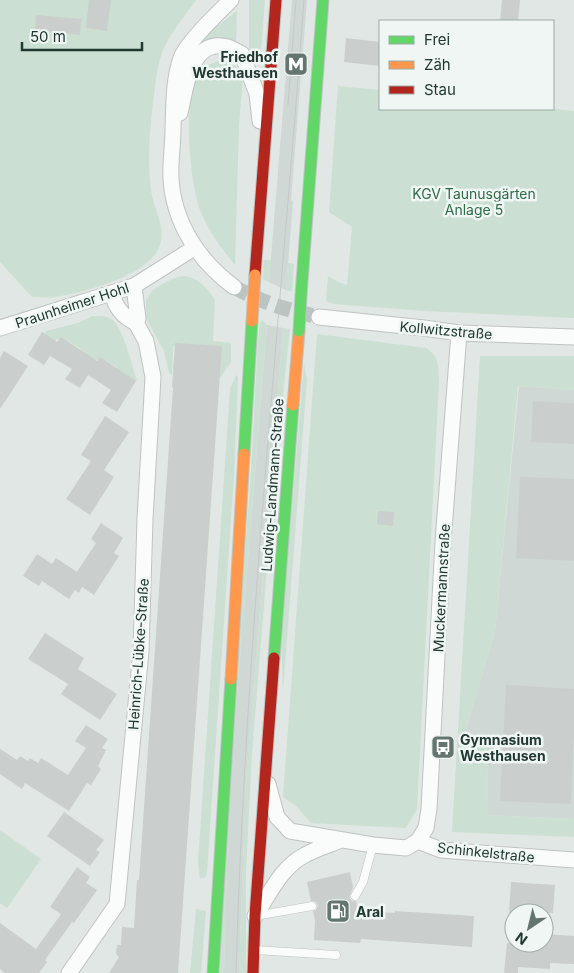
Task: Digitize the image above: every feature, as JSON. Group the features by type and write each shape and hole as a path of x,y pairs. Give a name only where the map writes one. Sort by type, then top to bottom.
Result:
{"main road":[{"name":"Ludwig-Landmann-Straße","path":"213,973 252,321 276,0"},
{"name":"Ludwig-Landmann-Straße","path":"253,973 323,0"}],"street":[{"path":"231,0 209,21 182,56 174,85 171,179 181,223 194,248 212,269 234,288"},
{"path":"173,139 192,64 201,52 214,46 227,47 242,54 257,94 264,147"},
{"name":"Praunheimer Hohl","path":"0,328 134,286 194,248"},
{"name":"Heinrich-Lübke-Straße","path":"134,286 138,319 136,323"},
{"name":"Heinrich-Lübke-Straße","path":"69,973 117,904 141,651 153,377 146,341 136,323 122,314 114,301 112,293"},
{"name":"Kollwitzstraße","path":"319,317 459,333 574,337"},
{"name":"Muckermannstraße","path":"418,841 426,828 429,809 443,542 459,333"},
{"name":"Schinkelstraße","path":"266,777 277,817 290,831 373,845 406,848 418,841 441,850 574,860"},
{"path":"256,916 276,882 296,862 303,856 342,840"}],"lane":[{"path":"355,896 363,882 373,845"},
{"path":"256,916 312,906"},
{"path":"254,950 336,954"}],"shaded area":[{"path":"292,0 307,0 291,200 293,201 286,290 269,282"},
{"path":"267,325 283,328 246,779 239,973 224,973 229,795"},
{"path":"519,386 574,390 574,819 488,815 487,749 463,740 495,631"}],"green space":[{"path":"0,0 196,0 165,46 156,81 150,130 149,166 152,197 161,231 160,245 154,256 143,266 115,281 68,295 32,297 0,262"},
{"path":"249,0 265,0 260,63 252,58 249,52"},
{"path":"237,11 236,44 204,42 202,38"},
{"path":"219,61 228,62 236,67 243,78 239,124 235,265 215,239 200,210 190,159 189,116 195,80 202,69"},
{"name":"KGV Taunusgärten Anlage 5","path":"338,86 379,90 379,110 554,109 574,111 574,318 425,311 334,304 326,301 328,276 347,285 352,227 329,212"},
{"path":"264,260 271,260 269,282 263,279"},
{"path":"288,263 294,264 292,292 286,290"},
{"path":"185,276 195,279 203,285 215,300 213,341 231,343 231,362 215,385 217,349 173,346 172,375 169,373 164,351 146,318 146,301 152,291 174,278"},
{"path":"92,316 106,317 115,323 130,356 137,380 132,382 116,371 118,368 104,359 102,362 97,359 93,365 77,355 81,349 66,340 64,343 57,339 53,343 42,336 46,331 78,323"},
{"path":"262,320 267,325 229,795 224,973 220,973 227,792 251,472 258,340"},
{"path":"283,328 290,329 274,480 252,753 246,870 246,973 239,973 246,779"},
{"path":"317,334 426,348 436,358 438,366 439,381 417,809 406,828 311,823 296,806 283,797"},
{"path":"480,356 574,356 574,390 518,386 495,631 463,740 487,749 488,815 574,819 574,837 452,832"},
{"path":"304,364 307,380 283,690 281,637"},
{"path":"236,375 238,377 234,474 207,872 206,876 200,878 198,863 230,389"},
{"path":"0,830 41,859 7,908 0,903"},
{"path":"196,909 206,911 201,973 190,973"}],"building":[{"path":"89,0 111,0 107,31 86,28"},
{"path":"502,0 520,0 518,20 500,20"},
{"path":"36,15 81,19 80,35 35,30"},
{"path":"346,38 379,42 379,66 344,62"},
{"path":"42,332 57,342 61,337 97,361 100,357 136,381 117,412 102,403 111,390 88,375 80,388 65,379 72,369 50,356 44,365 28,355"},
{"path":"175,343 222,346 178,973 109,973 119,957 116,954 117,945 121,945 122,927 134,928 137,880 139,880"},
{"path":"4,351 28,366 0,409 0,358"},
{"path":"533,401 574,403 574,444 531,442"},
{"path":"105,416 129,432 104,470 114,477 90,515 66,499 91,461 81,455"},
{"path":"520,477 574,479 574,561 516,558"},
{"path":"378,511 394,512 393,526 377,524"},
{"path":"101,523 123,538 114,553 119,556 94,595 82,587 79,593 75,590 69,599 42,581 39,586 23,576 37,554 52,564 56,558 77,572 96,543 91,539"},
{"path":"45,633 84,658 78,669 117,694 100,720 61,694 68,684 28,659"},
{"path":"506,685 574,689 571,804 500,801"},
{"path":"86,725 108,739 102,748 106,750 98,766 101,769 91,785 87,783 69,811 25,783 22,789 0,774 0,749 17,760 20,756 28,761 30,758 38,763 41,758 68,775 86,748 75,741"},
{"path":"64,812 104,840 96,850 100,852 90,866 47,836"},
{"path":"77,867 90,877 86,883 97,890 45,960 47,962 39,973 5,973 0,969 0,923 36,949 61,914 50,907"},
{"path":"350,872 353,888 349,897 352,901 356,901 358,910 474,916 472,947 361,939 360,943 314,940 315,921 313,911 318,906 316,902 311,901 307,882"},
{"path":"511,882 555,885 554,903 510,903"},
{"path":"554,935 574,936 574,964 550,963 550,969 518,967 518,973 504,973 506,953 554,953"}],"tunnel":[{"path":"234,287 275,305 319,317"}],"tram line":[{"path":"288,105 296,0"},
{"path":"236,973 247,729 255,608 304,0"}],"traffic: fast":[{"path":"301,295 323,0"},
{"path":"299,331 301,295"},
{"path":"244,454 252,321"},
{"path":"274,658 293,405"},
{"path":"213,973 231,679"}],"traffic: slow":[{"path":"252,321 255,275"},
{"path":"293,405 299,331"},
{"path":"231,679 244,454"}],"traffic: jam":[{"path":"255,275 276,0"},
{"path":"253,973 255,916 274,658"}],"place":[{"name":"Friedhof Westhausen","path":"296,64"},
{"name":"Gymnasium Westhausen","path":"443,747"},
{"name":"Aral","path":"338,911"}]}
